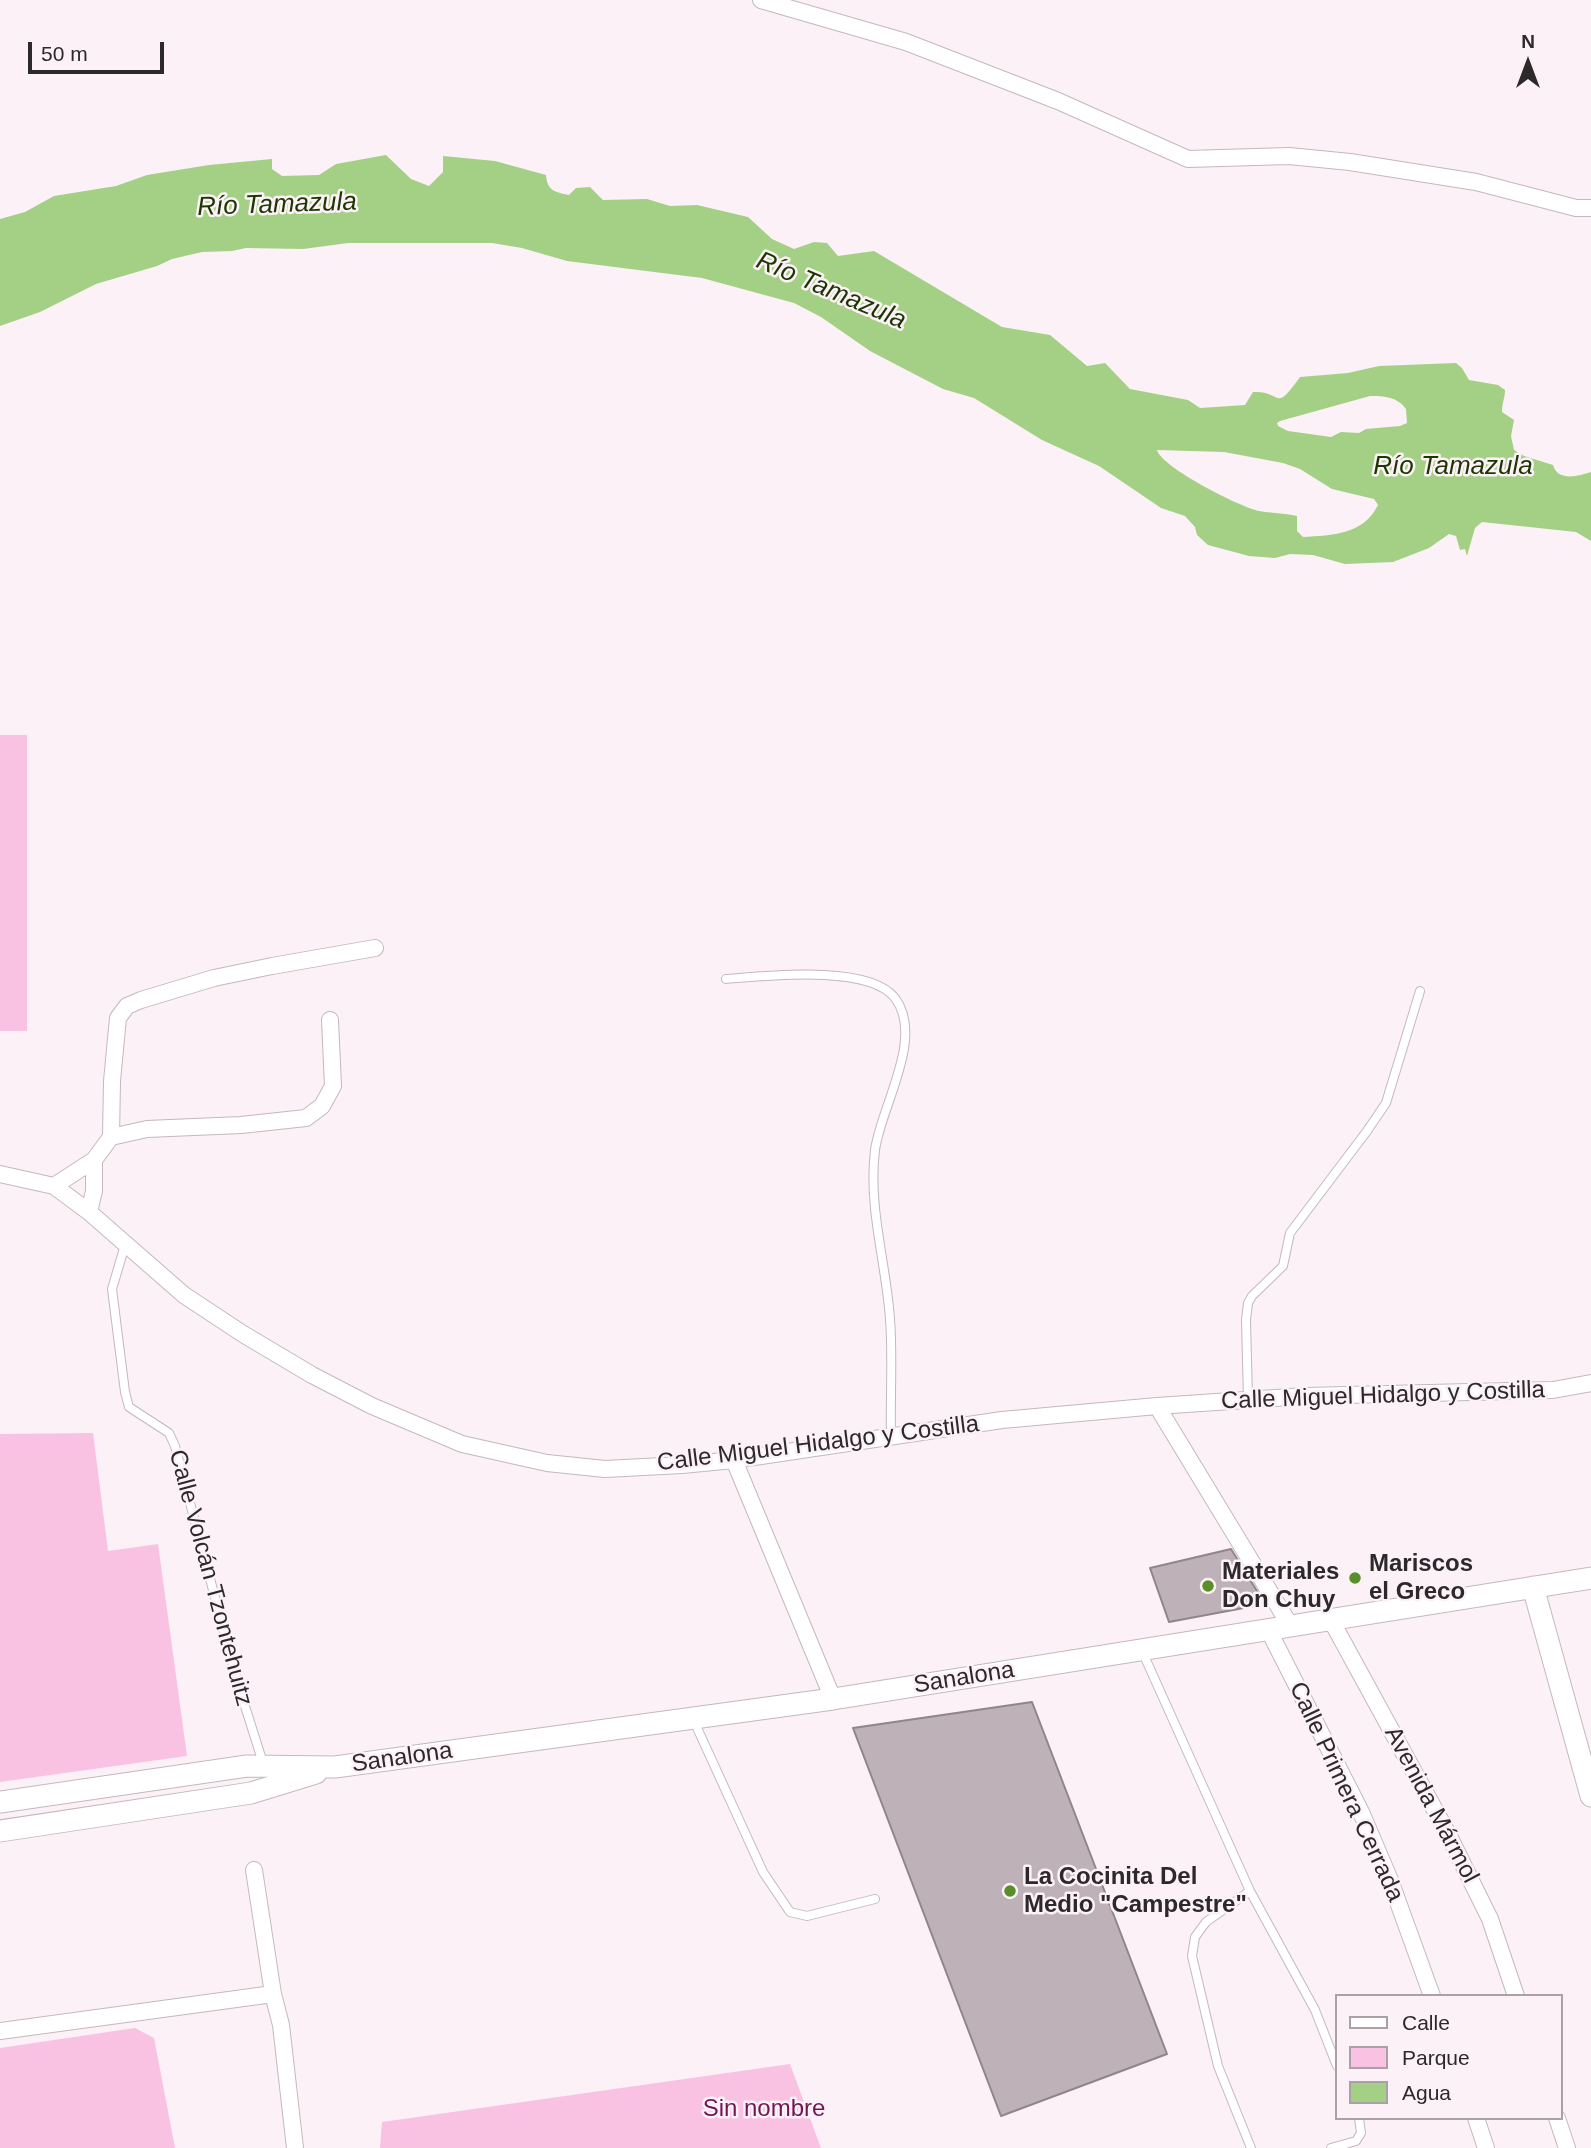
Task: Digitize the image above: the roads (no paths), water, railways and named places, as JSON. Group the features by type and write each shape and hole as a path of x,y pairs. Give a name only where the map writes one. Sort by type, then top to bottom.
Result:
{"main road":[{"name":"Sanalona","path":"335,1768 833,1699 1591,1578"},
{"path":"1533,1587 1587,1765 1591,1796"},
{"path":"0,1802 247,1766 335,1768"},
{"path":"0,1831 251,1793 335,1768"},
{"path":"70,1792 75,1820"}],"street":[{"path":"761,0 906,42 1058,102 1188,159 1289,156 1350,162 1476,182 1576,208 1591,208"},
{"path":"54,1186 94,1160 111,1137 112,1081 118,1018 127,1006 214,978 272,965 375,948"},
{"path":"111,1137 147,1129 241,1125 306,1118 322,1106 333,1086 330,1020"},
{"path":"89,1212 94,1191 94,1160"},
{"name":"Calle Miguel Hidalgo y Costilla","path":"0,1174 54,1186 89,1212 184,1295 278,1354 372,1406 461,1444 547,1464 605,1469 682,1465 734,1460 1002,1420 1157,1406 1306,1395 1553,1390 1591,1383"},
{"path":"1157,1406 1291,1627"},
{"path":"734,1460 833,1699"},
{"name":"Avenida Mármol","path":"1331,1620 1448,1834 1490,1919 1515,1994"},
{"name":"Calle Primera Cerrada","path":"1269,1631 1361,1812 1390,1880 1432,1994"},
{"path":"254,1870 281,2025 295,2148"},
{"path":"0,2031 274,1994"},
{"path":"1477,2120 1486,2148"},
{"path":"1558,2120 1567,2148"}],"lane":[{"path":"726,979 793,974 857,979 883,988 894,996 901,1007 905,1043 880,1122 873,1183 875,1218 890,1318 891,1435"},
{"path":"1248,1399 1248,1303 1283,1266 1290,1233 1386,1103 1420,991"},
{"name":"Calle Volcán Tzontehuitz","path":"125,1245 112,1289 129,1407 169,1433 175,1446 237,1681 264,1766"},
{"path":"1142,1651 1250,1891 1315,2010 1336,2063"},
{"path":"692,1718 763,1872 790,1912 807,1916 875,1899"},
{"path":"1250,1891 1206,1922 1195,1937 1192,1956 1218,2066 1251,2148"},
{"path":"1331,2148 1356,2141 1362,2133 1359,2120"}],"water":[{"name":"Río Tamazula","path":"386,155 411,179 429,186 443,172 443,156 495,161 546,175 550,188 564,194 569,195 576,188 590,187 603,200 647,199 670,206 697,205 748,217 772,239 794,249 814,242 827,243 838,256 874,251 1002,327 1050,335 1087,366 1105,363 1130,389 1188,400 1200,408 1245,405 1253,392 1281,398 1300,377 1348,373 1379,366 1456,363 1469,380 1498,385 1505,390 1502,412 1514,420 1511,436 1514,450 1553,465 1559,474 1564,476 1591,472 1591,541 1576,532 1482,522 1475,528 1467,556 1465,549 1460,550 1456,536 1449,534 1429,548 1393,562 1345,564 1313,555 1290,554 1275,558 1249,556 1208,545 1197,535 1195,527 1185,516 1161,508 1099,466 1042,440 974,398 943,389 870,351 821,317 794,303 702,278 567,261 522,248 492,243 348,243 303,249 246,248 202,252 96,284 40,312 0,326 0,219 25,212 54,196 116,186 147,175 272,159 272,169 282,176 319,175 336,164","holes":["1370,396 1399,402 1406,409 1407,423 1366,429 1359,433 1341,432 1331,437 1288,431 1277,423","1157,450 1224,452 1283,463 1300,469 1332,489 1374,499 1378,505 1372,515 1356,528 1336,534 1303,537 1297,531 1297,516 1259,511 1236,502 1186,476"]}],"place":[{"name":"Mariscos el Greco","path":"1355,1578"},
{"name":"Materiales Don Chuy","path":"1208,1586"},
{"name":"La Cocinita Del Medio \"Campestre\"","path":"1010,1891"}],"park label":[{"name":"Sin nombre","path":"764,2109"}]}
